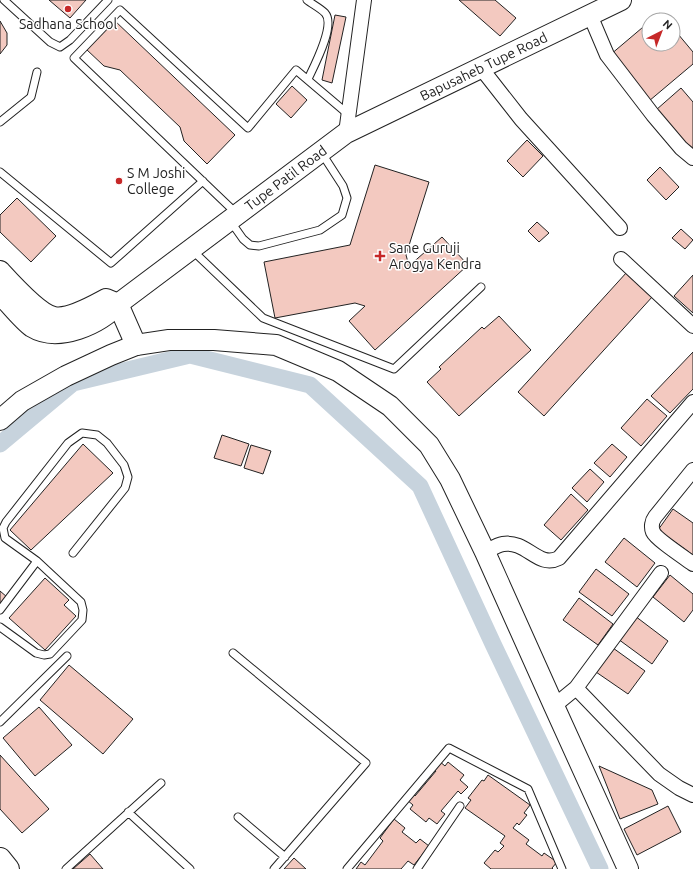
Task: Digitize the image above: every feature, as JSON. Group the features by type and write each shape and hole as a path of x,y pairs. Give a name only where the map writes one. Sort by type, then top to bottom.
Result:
{"highway":[{"path":"0,859 8,869"}],"street":[{"path":"348,124 364,0"},
{"name":"Bapusaheb Tupe Road","path":"348,124 482,68 621,0"},
{"path":"590,15 607,55 653,115 681,148 693,158"},
{"path":"482,68 521,119 620,228"},
{"name":"Tupe Patil Road","path":"118,304 321,152 348,124"},
{"path":"621,259 693,326"},
{"path":"1,280 42,310 54,325 66,316 82,312 106,299 118,304 136,345"},
{"path":"0,420 22,402 66,376 110,355 136,345 169,340 214,340 276,345 338,371 390,406 429,445 450,479 486,552 628,869"},
{"path":"486,552 502,544 511,544 521,546 544,561 554,561 559,558 693,402"},
{"path":"693,470 655,517 652,528 655,535 693,564"},
{"path":"554,706 576,688 661,573"},
{"path":"576,688 659,774 679,788 693,795"}],"lane":[{"path":"4,0 50,42 60,47 70,40 108,0"},
{"path":"307,0 325,13 328,21 322,49 308,79"},
{"path":"321,152 343,186 347,198 342,215 320,230 259,246 250,245 234,217 203,181 74,58 120,10 248,128 296,70 308,79 348,124"},
{"path":"0,122 30,97 36,72"},
{"path":"0,172 111,263 203,181"},
{"path":"191,249 263,318 394,369 482,287"},
{"path":"0,626 36,653 44,655 50,654 82,620 83,610 81,602 37,561 5,538 3,528 6,522 68,443 82,433 97,435 107,443 124,465 128,477 125,488 72,553"},
{"path":"0,610 37,561"},
{"path":"233,653 366,763 274,869"},
{"path":"0,722 67,656"},
{"path":"347,869 449,748 528,789 562,869"},
{"path":"66,869 161,783"},
{"path":"417,869 460,806"},
{"path":"128,812 190,869"},
{"path":"238,817 285,857"}],"building":[{"name":"Sadhana School","path":"49,0 86,0 70,18"},
{"path":"459,0 495,0 516,18 500,36"},
{"path":"335,15 346,17 332,83 322,80"},
{"path":"114,20 235,135 207,164 184,141 180,127 120,70 104,66 86,49"},
{"path":"0,21 7,33 7,45 0,54"},
{"path":"641,29 641,52 681,52 681,38 693,52 693,64 649,101 610,55"},
{"path":"292,86 307,100 291,118 276,104"},
{"path":"681,88 693,102 693,151 656,110"},
{"path":"527,140 543,156 523,177 507,161"},
{"path":"375,165 429,182 406,255 409,266 442,237 468,265 375,350 349,321 365,306 355,303 275,318 264,262 350,245"},
{"path":"660,167 679,187 666,200 647,180"},
{"path":"17,198 56,236 31,262 0,232 0,215"},
{"path":"537,222 549,233 539,242 528,231"},
{"path":"681,229 693,240 685,249 672,238"},
{"path":"627,272 653,296 544,416 518,392"},
{"path":"693,275 693,313 674,296"},
{"path":"499,316 531,350 459,416 427,382 441,369 439,367 482,327 484,329"},
{"path":"693,352 693,389 670,413 651,396"},
{"path":"647,399 667,416 641,446 621,428"},
{"path":"222,435 249,444 241,466 214,458"},
{"path":"83,444 113,473 31,550 10,530"},
{"path":"612,444 627,457 610,477 594,463"},
{"path":"251,445 271,451 263,474 244,468"},
{"path":"590,469 604,482 587,502 572,488"},
{"path":"571,494 588,510 561,540 544,525"},
{"path":"673,509 693,523 693,555 658,530"},
{"path":"624,538 655,563 637,587 605,562"},
{"path":"596,569 629,594 612,616 579,592"},
{"path":"670,575 693,594 693,610 684,622 653,597"},
{"path":"45,578 69,600 64,605 76,616 45,650 9,618"},
{"path":"0,591 7,597 0,604"},
{"path":"579,598 613,624 598,645 563,620"},
{"path":"635,616 668,641 652,664 618,639"},
{"path":"613,648 645,671 628,694 596,672"},
{"path":"69,665 133,719 103,754 40,700"},
{"path":"39,707 72,745 35,776 3,738"},
{"path":"0,755 49,809 22,833 0,809"},
{"path":"439,761 445,766 448,762 464,775 460,780 468,787 461,794 458,791 441,811 445,814 437,824 429,818 426,822 410,809 413,805 407,800 412,793 415,796 436,771 433,769"},
{"path":"599,766 652,790 658,804 620,819"},
{"path":"488,775 530,805 524,813 527,815 519,825 517,823 513,828 529,840 526,844 542,856 544,853 557,862 552,868 553,869 491,869 484,863 495,850 498,852 504,846 500,843 505,836 465,808 471,800 468,798 482,780 484,781"},
{"path":"668,806 681,832 637,855 624,829"},
{"path":"394,819 405,828 402,832 416,843 420,839 429,846 414,865 408,861 401,869 356,869 361,862 365,865 383,841 380,838"},
{"path":"90,854 103,869 73,869"},
{"path":"294,858 306,869 284,869"}],"waterway":[{"path":"0,444 73,383 190,355 310,385 420,486 600,869"}],"place":[{"name":"Sadhana School","path":"68,9"},
{"name":"S M Joshi College","path":"119,181"},
{"name":"Sane Guruji Arogya Kendra","path":"380,256"}]}
